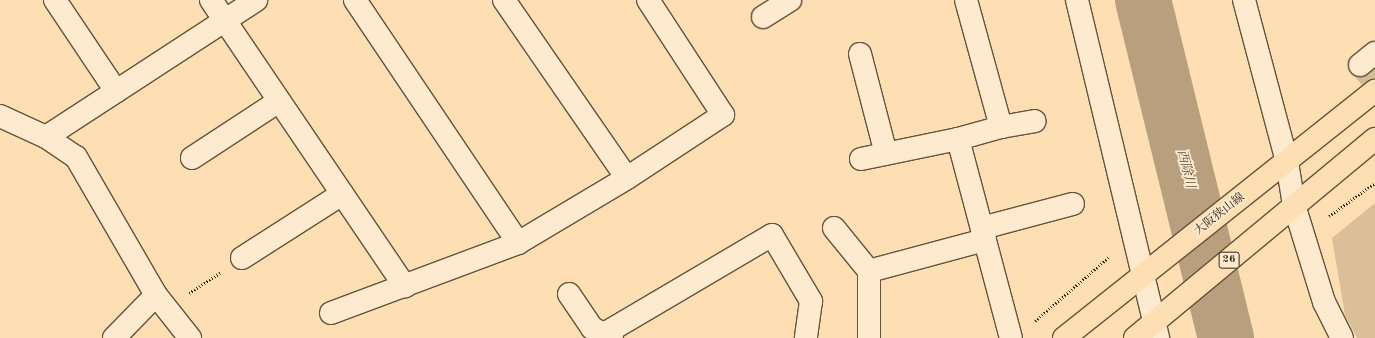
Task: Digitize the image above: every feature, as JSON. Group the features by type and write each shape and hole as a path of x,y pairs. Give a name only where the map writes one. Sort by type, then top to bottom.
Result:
{"main road":[{"name":"大阪狭山線","path":"1064,338 1270,176 1375,91"},
{"name":"26","path":"1135,338 1156,330 1175,306 1375,138"}],"street":[{"path":"55,0 116,91"},
{"path":"211,0 405,286"},
{"path":"46,137 256,0"},
{"path":"355,0 518,243"},
{"path":"504,0 626,178"},
{"path":"331,313 518,243 626,178 723,115 648,0"},
{"path":"763,17 790,0"},
{"path":"966,0 1001,127"},
{"path":"1077,0 1156,330"},
{"path":"1244,0 1287,162 1288,210 1324,302 1342,338"},
{"path":"860,54 886,154"},
{"path":"192,158 280,101"},
{"path":"0,116 46,137 76,157 161,302 190,338"},
{"path":"861,159 958,139 1001,127 1034,122"},
{"path":"958,139 1012,338"},
{"path":"242,258 342,194"},
{"path":"869,271 1074,204"},
{"path":"834,228 869,271 869,338"},
{"path":"570,294 592,328 608,336 772,235 811,301 806,338"},
{"path":"114,338 161,302"}],"path":[{"path":"1327,217 1375,183"},
{"path":"1034,322 1112,254"},
{"path":"161,302 242,258"}],"shaded area":[{"path":"1375,203 1375,338 1357,338 1345,315 1332,238"}],"waterway":[{"name":"西除川","path":"1143,0 1226,338"}],"tunnel":[{"path":"1360,65 1375,84"}]}
